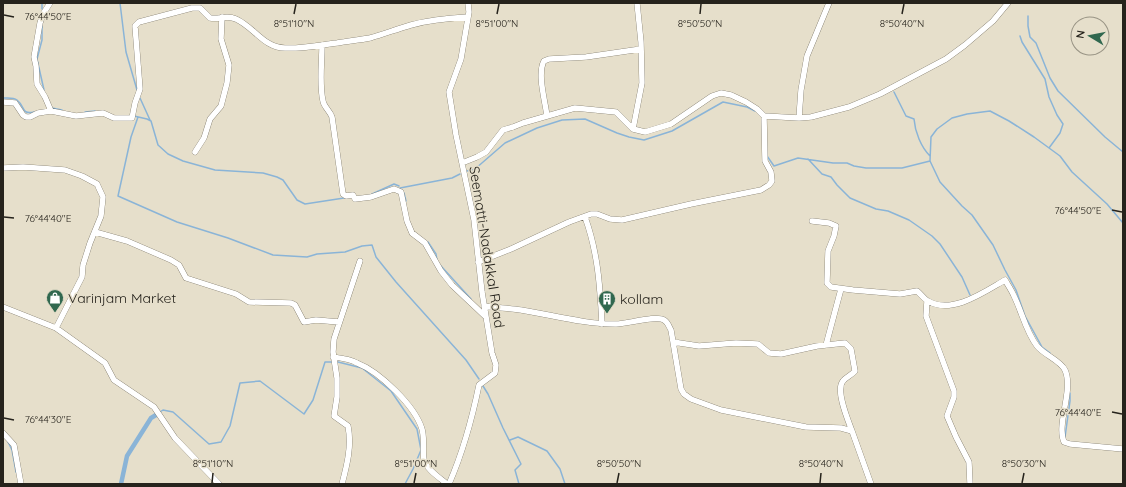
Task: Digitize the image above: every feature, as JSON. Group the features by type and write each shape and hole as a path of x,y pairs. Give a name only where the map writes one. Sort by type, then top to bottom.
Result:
{"street":[{"path":"50,3 43,14 40,23 34,57 37,84 45,97 50,110"},
{"name":"Seematti-Nadakkal Road","path":"448,484 459,462 475,406 479,385 495,373 496,365 492,353 484,306 474,220 449,92 461,60 468,17 468,3"},
{"path":"633,128 642,83 637,3"},
{"path":"799,118 801,90 807,56 830,3"},
{"path":"462,163 486,152 503,130 575,108 616,112 633,128 645,132 671,124 712,96 721,93 731,95 746,102 757,109 764,116 799,118 811,117 849,107 880,94 946,59 993,21 1008,3"},
{"path":"3,102 16,103 23,115 26,117 50,110 76,116 98,113 107,114 114,118 132,118 135,103 140,90 135,32 136,24 192,8 200,8 210,18 228,16 244,23 268,43 276,47 322,45 369,38 425,22 450,17 468,17"},
{"path":"195,152 204,138 210,119 221,106 227,83 229,66 221,39 222,17"},
{"path":"322,45 323,103 330,111 332,117 343,194 346,196 353,195 355,198 371,198 388,190 394,189 401,192 407,221 412,233 425,243 441,271 452,285 486,317"},
{"path":"547,116 541,74 541,66 544,61 549,59 586,57 641,49"},
{"path":"478,262 511,249 569,222 585,218 591,214 597,214 610,219 622,220 761,190 772,181 765,161 764,116"},
{"path":"3,168 23,167 65,170 82,176 97,184 103,197 101,216 84,265 82,277 56,328"},
{"path":"585,218 592,237 600,282 602,324"},
{"path":"812,221 829,223 836,226 828,251 827,283 829,286 841,289 900,294 917,291 927,301 944,306 950,306 963,302 1005,280 1014,295 1028,332 1037,346 1065,369 1067,392 1062,438 1064,442 1070,444 1123,449"},
{"path":"95,232 127,241 172,260 179,265 186,278 236,294 249,302 291,303 295,305 304,322 316,320 339,322"},
{"path":"342,484 347,465 350,436 348,426 334,416 337,378 334,357 334,339 360,262"},
{"path":"826,345 841,289"},
{"path":"927,301 926,316 954,392 954,397 947,416 956,437 970,462 970,484"},
{"path":"484,306 521,310 602,324 618,324 656,318 663,319 668,323 671,330 681,389 684,394 690,398 721,410 806,427 841,428 852,430"},
{"path":"3,307 56,328 105,363 114,380 154,408 175,438 219,484"},
{"path":"673,342 699,346 736,343 758,344 769,353 781,354 826,345 845,343 851,349 855,371 842,381 840,386 840,394 871,484"},
{"path":"334,357 357,362 370,369 406,401 423,430 424,460 427,466 448,484"},
{"path":"3,433 14,445 21,484"}],"waterway":[{"path":"42,3 42,9"},
{"path":"120,3 126,52 137,90"},
{"path":"1028,16 1030,37 1036,43 1050,78 1058,91 1105,137 1123,152"},
{"path":"42,26 42,40 37,59 44,90"},
{"path":"1020,36 1022,42 1045,79 1049,97 1063,124 1060,133 1049,148"},
{"path":"894,92 906,116 914,119 919,139 930,156"},
{"path":"3,98 15,99 25,111 30,113 34,112"},
{"path":"140,98 150,120"},
{"path":"467,171 475,169 505,143 537,128 562,120 585,119 617,133 644,140 672,131 723,102 747,107 755,111"},
{"path":"52,108 62,110"},
{"path":"85,112 95,111"},
{"path":"930,161 931,137 937,129 952,118 967,114 990,111 1034,137 1060,156 1072,172 1107,204 1123,223"},
{"path":"134,116 151,121 158,145 168,154 183,161 215,170 263,173 277,177 283,180 297,200 305,204 344,198"},
{"path":"138,117 131,137 118,196 177,222 228,238 273,255 307,257 317,254 345,252 362,246 372,245 376,257 396,282 466,360 479,379"},
{"path":"767,156 774,166 798,158 833,163 847,163 866,168 902,168 930,161 940,182 972,215 993,245 1016,290 1025,316 1042,347 1050,353"},
{"path":"808,159 822,174 831,177 850,198 876,209 888,211 909,220 932,236 940,244 962,277 970,295"},
{"path":"400,188 452,178 460,174"},
{"path":"372,194 394,184 399,186"},
{"path":"404,193 406,201"},
{"path":"428,242 436,254 437,260"},
{"path":"441,266 471,299"},
{"path":"160,412 163,410 173,412 209,444 221,442 230,426 240,383 260,381 304,414 313,400 325,362 332,362"},
{"path":"338,362 362,368 391,391 417,429 421,450 405,484"},
{"path":"483,386 521,464 515,470 519,484"},
{"path":"1065,437 1070,393"},
{"path":"121,484 127,456 151,418 156,415"},
{"path":"510,440 518,437 547,451 560,469 565,484"},
{"path":"8,442 12,450 16,472"}],"place":[{"name":"Varinjam Market","path":"55,313"},
{"name":"kollam","path":"607,314"}]}
